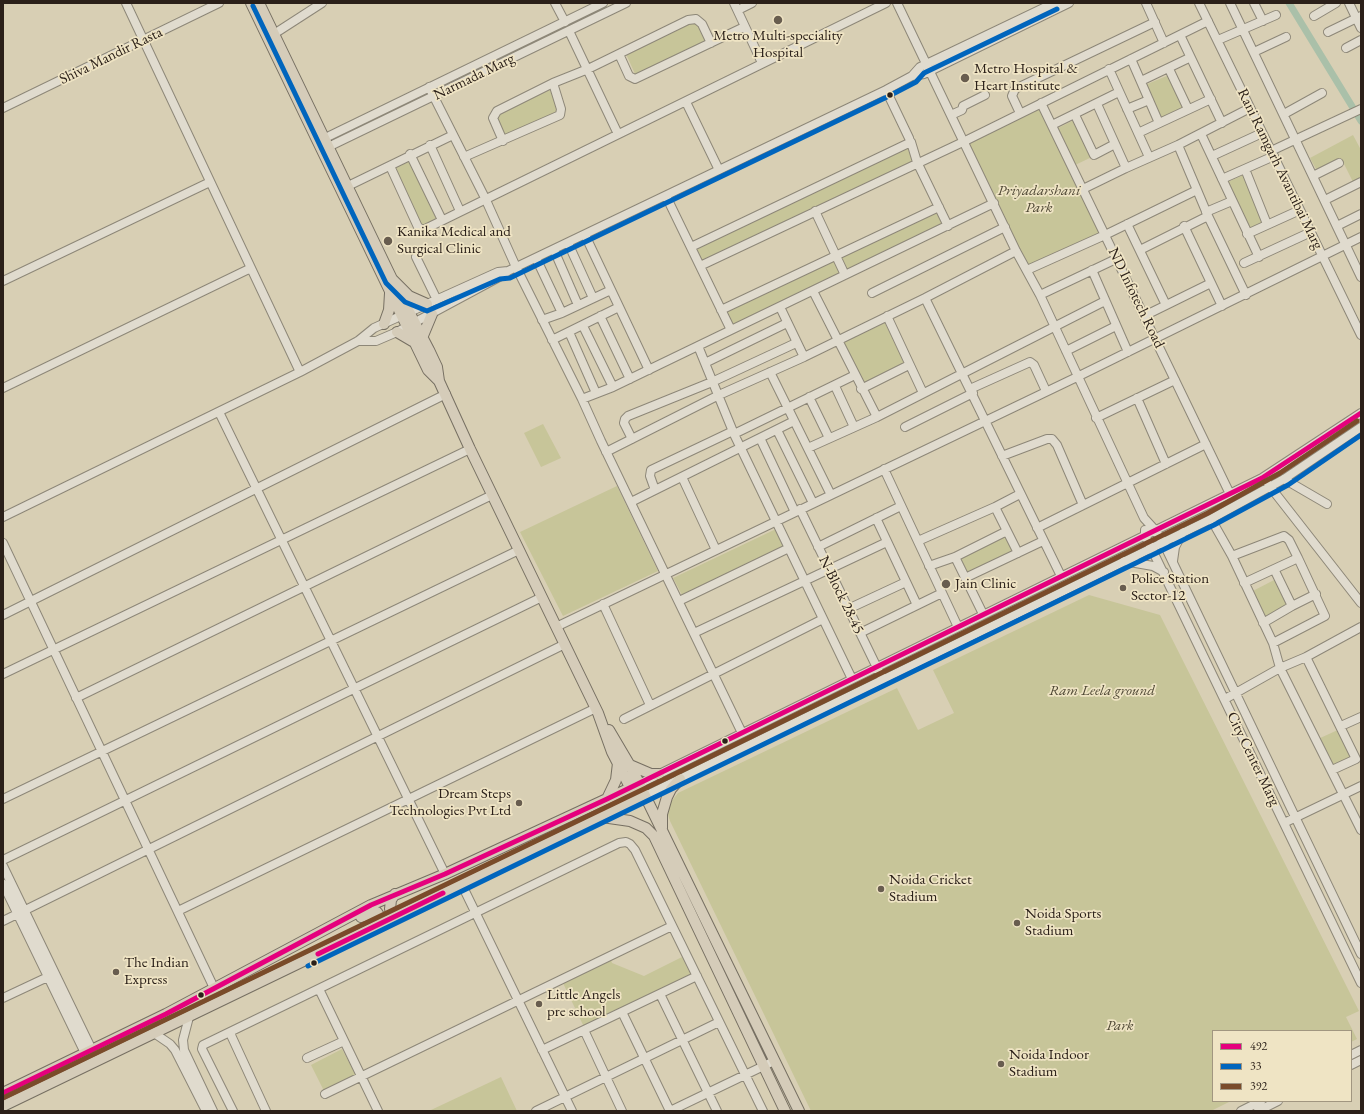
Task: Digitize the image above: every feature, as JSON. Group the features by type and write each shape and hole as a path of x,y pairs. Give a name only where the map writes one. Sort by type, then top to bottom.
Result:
{"main road":[{"path":"251,3 324,144 348,186 392,279 418,340 437,367 439,381 470,450 597,711 618,762 635,786 662,830 800,1111"},
{"path":"259,3 390,290 406,314"},
{"path":"392,279 409,296 427,304"},
{"path":"384,324 389,310 390,290"},
{"path":"418,340 432,314"},
{"path":"397,332 418,340"},
{"path":"597,711 630,765 635,786"},
{"path":"607,799 616,780 618,762"},
{"path":"630,765 651,774 659,774"},
{"path":"662,830 662,814 667,797 671,789 680,779"},
{"path":"3,1093 166,1014 395,894 445,874 635,786"},
{"path":"3,1106 154,1033 306,963 404,912 641,798"},
{"path":"601,817 630,822 646,828 654,836 785,1111"},
{"path":"395,894 391,900 390,909 394,912 404,912"},
{"path":"353,915 361,916 377,912 380,917 374,927"}],"street":[{"path":"126,3 300,372"},
{"name":"Shiva Mandir Rasta","path":"3,108 219,3"},
{"path":"274,34 322,3"},
{"path":"555,3 565,22"},
{"name":"Narmada Marg","path":"324,144 429,87 603,3"},
{"name":"Narmada Marg","path":"324,144 434,96 626,3"},
{"path":"752,3 736,7 762,63"},
{"path":"390,166 418,227 423,230 484,198 686,102 762,63 886,3"},
{"path":"897,3 1016,252 1040,295 1096,418 1146,521 1145,535"},
{"path":"929,68 1054,3"},
{"path":"358,341 376,341 397,332 512,269 886,90 912,76 1069,3"},
{"path":"1146,3 1164,43"},
{"name":"Rani Ramgarh Avantibai Marg","path":"1199,3 1360,332"},
{"path":"1230,3 1361,277"},
{"path":"1254,3 1263,21"},
{"path":"1314,16 1336,3"},
{"path":"1349,3 1359,17 1361,28"},
{"path":"1218,40 1276,15"},
{"path":"1328,32 1359,17"},
{"path":"503,141 494,121 493,114 553,84 588,69 692,19 702,24 711,43"},
{"path":"700,266 963,142 1208,21"},
{"path":"1020,113 1012,96 1015,89 1155,22"},
{"path":"619,54 629,76 635,79 744,27"},
{"path":"569,31 618,134"},
{"path":"1180,35 1189,58 1222,123"},
{"path":"1254,52 1286,37"},
{"path":"1346,48 1361,40"},
{"path":"1141,81 1169,69 1189,58"},
{"path":"1131,59 1159,123"},
{"path":"1169,69 1188,109"},
{"path":"1109,70 1149,157"},
{"path":"464,157 560,115 561,109 553,84"},
{"path":"429,87 484,198 512,269 542,320 582,398 606,452 742,733"},
{"path":"886,90 909,138"},
{"path":"1052,126 1119,92"},
{"path":"1284,114 1322,93"},
{"path":"951,116 962,110 963,106 985,95"},
{"path":"1138,133 1211,99"},
{"path":"1127,110 1149,100"},
{"path":"686,102 718,170"},
{"name":"ND Infotech Road","path":"1041,103 1230,494"},
{"path":"1097,104 1126,168"},
{"path":"1083,189 1201,134 1250,108"},
{"path":"1222,179 1246,169 1296,139 1361,109"},
{"path":"1075,115 1094,154 1115,144"},
{"path":"1212,156 1262,133"},
{"path":"1201,134 1259,257"},
{"path":"348,186 390,166 410,154 453,135"},
{"path":"691,248 911,142 918,162 948,226"},
{"path":"1178,145 1207,214 1246,294"},
{"path":"430,146 460,211"},
{"path":"410,154 442,220"},
{"path":"1313,176 1339,163"},
{"path":"1246,169 1267,224"},
{"path":"3,281 210,182"},
{"path":"1325,200 1361,182"},
{"path":"1027,270 1105,235 1197,190"},
{"path":"666,196 731,330"},
{"path":"1140,250 1232,201"},
{"path":"582,398 630,379 994,204"},
{"path":"721,310 939,207"},
{"path":"1247,234 1300,210"},
{"path":"815,211 845,275"},
{"path":"1337,226 1361,214"},
{"path":"1127,224 1166,305"},
{"path":"1184,226 1222,306"},
{"path":"872,293 1005,227"},
{"path":"1244,263 1311,232"},
{"path":"585,235 649,370"},
{"path":"556,626 1046,392 1361,237"},
{"path":"568,243 593,298"},
{"path":"554,250 578,306"},
{"path":"606,452 719,396 804,357 925,298 1016,252"},
{"path":"416,257 437,300"},
{"path":"536,258 562,313"},
{"path":"1040,295 1116,259"},
{"path":"3,388 251,268"},
{"path":"3,517 300,372 358,341 370,331 384,324 498,272 512,269"},
{"path":"1092,270 1128,352"},
{"path":"1144,316 1211,282"},
{"path":"542,320 562,313 611,290"},
{"path":"813,291 877,417"},
{"path":"925,298 1061,576"},
{"path":"808,448 877,417 1105,301"},
{"path":"780,306 796,343 804,357"},
{"path":"552,340 619,307"},
{"path":"600,316 630,379"},
{"path":"887,316 923,393"},
{"path":"705,363 787,323"},
{"path":"583,326 613,387"},
{"path":"1066,351 1116,326"},
{"path":"569,332 596,393"},
{"path":"632,439 624,423 628,416 712,382 796,343"},
{"path":"698,346 733,432 852,679"},
{"path":"905,427 971,391 1030,362 1034,365 1046,392"},
{"path":"861,388 909,365"},
{"path":"770,372 831,495"},
{"path":"655,490 650,476 651,470 788,408 855,375"},
{"path":"1096,418 1175,380"},
{"path":"835,386 854,427"},
{"path":"3,615 446,394"},
{"path":"809,397 829,438"},
{"path":"1137,398 1166,464"},
{"path":"219,412 445,874"},
{"path":"635,786 1262,478 1361,412"},
{"path":"631,502 794,421"},
{"path":"641,798 1211,519 1284,479 1361,427"},
{"path":"777,430 813,503"},
{"name":"N-Block 28-45","path":"760,438 818,546 883,680"},
{"path":"1002,456 1047,439 1052,439 1057,445 1083,505"},
{"path":"1038,528 1206,444"},
{"path":"3,674 470,450"},
{"path":"884,469 958,626"},
{"path":"682,477 716,550"},
{"path":"1262,478 1361,603"},
{"path":"1284,479 1327,504"},
{"path":"918,541 995,507 1020,494"},
{"path":"76,698 492,495"},
{"path":"818,546 901,506"},
{"path":"995,507 1018,553"},
{"path":"876,518 917,605"},
{"path":"1211,519 1232,556 1273,643 1280,668 1359,821 1361,830"},
{"name":"City Center Marg","path":"1146,521 1155,530 1173,561 1361,954"},
{"path":"929,566 955,557 1007,531"},
{"path":"1173,561 1175,547 1183,532"},
{"name":"City Center Marg","path":"1145,535 1361,983"},
{"path":"1232,556 1284,536 1289,540 1325,613 1324,618 1273,643"},
{"path":"965,578 1043,541"},
{"path":"694,633 805,582 887,542"},
{"path":"3,543 214,988"},
{"path":"678,601 789,548"},
{"path":"3,799 519,550"},
{"path":"955,557 983,614"},
{"path":"1244,583 1298,558"},
{"path":"1124,561 1153,566 1164,572"},
{"path":"1274,569 1292,606"},
{"path":"848,609 906,582"},
{"path":"860,633 942,593"},
{"path":"1263,623 1316,594"},
{"path":"3,860 542,597"},
{"path":"603,604 650,705"},
{"path":"624,719 823,619"},
{"path":"1225,699 1280,668 1306,657 1361,627"},
{"path":"3,921 565,644"},
{"path":"1306,657 1358,757 1332,770"},
{"path":"178,911 408,799 597,711"},
{"path":"1341,726 1361,717"},
{"path":"1284,823 1361,786"},
{"path":"233,1111 202,1049 203,1045 619,843 626,842 635,850 763,1111"},
{"path":"3,866 21,912 88,1052"},
{"path":"3,884 21,912"},
{"path":"462,884 572,1111"},
{"path":"325,1094 672,926"},
{"path":"3,998 51,975"},
{"path":"542,1050 697,976"},
{"path":"319,989 378,1111"},
{"path":"660,994 716,1111"},
{"path":"622,1012 670,1111 774,1060"},
{"path":"172,1047 180,1048 183,1043 189,1017"},
{"path":"536,1111 719,1022"},
{"path":"584,1030 622,1111"},
{"path":"154,1033 172,1047 206,1105 213,1111"},
{"path":"230,1033 266,1111"},
{"path":"308,1058 344,1040"},
{"path":"183,1043 206,1105"},
{"path":"1352,1054 1361,1050"},
{"path":"1352,1064 1361,1060"},
{"path":"1241,1111 1259,1102"},
{"path":"1258,1111 1276,1102"}],"green space":[{"path":"695,21 706,42 636,76 626,54"},
{"path":"1169,75 1186,112 1163,122 1145,85"},
{"path":"550,90 561,111 504,138 494,116"},
{"name":"Priyadarshani Park","path":"1039,109 1101,236 1027,267 968,143"},
{"path":"1076,119 1094,156 1073,166 1056,129"},
{"path":"1353,135 1361,150 1361,178 1353,182 1341,158 1317,171 1310,158"},
{"path":"907,147 914,161 702,263 695,249"},
{"path":"409,159 438,218 420,226 391,167"},
{"path":"1246,174 1270,226 1249,235 1225,183"},
{"path":"938,210 945,224 847,271 840,256"},
{"path":"834,259 841,274 732,327 725,312"},
{"path":"885,323 905,364 863,384 843,342"},
{"path":"543,424 561,458 541,467 524,433"},
{"path":"617,486 658,571 563,616 520,532"},
{"path":"776,529 784,546 682,595 673,578"},
{"path":"1005,534 1014,552 967,575 958,557"},
{"path":"1276,579 1290,608 1264,622 1249,593"},
{"name":"Noida Sports Stadium","path":"1089,595 1160,615 1359,1011 1346,1017 1357,1039 1352,1042 1352,1030 1212,1030 1212,1102 1229,1102 1211,1111 811,1111 670,821 667,812 670,803 678,793 897,688 918,730 954,713 933,670"},
{"path":"1340,729 1354,758 1333,768 1318,739"},
{"path":"682,957 691,975 584,1027 563,983 611,960 612,963 644,976"},
{"path":"342,1049 356,1075 324,1091 311,1065"},
{"path":"501,1077 517,1111 431,1110"}],"waterway":[{"path":"1289,3 1361,121"}],"transit line":[{"name":"33","path":"253,6 386,283 405,302 427,311 500,279 510,278 889,96 916,82 924,73 1057,9"},
{"name":"492","path":"3,1093 166,1014 371,905 445,874 607,799 1262,478 1361,413"},
{"name":"392","path":"3,1098 677,773 1208,513 1280,473 1357,421"},
{"name":"33","path":"308,966 1214,525 1288,485 1361,435"},
{"name":"492","path":"318,954 443,893"}],"place":[{"name":"Metro Multi-speciality Hospital","path":"778,20"},
{"name":"Metro Hospital & Heart Institute","path":"965,78"},
{"name":"Kanika Medical and Surgical Clinic","path":"388,241"},
{"name":"Jain Clinic","path":"946,584"},
{"name":"Police Station Sector-12","path":"1123,588"},
{"name":"Dream Steps Technologies Pvt Ltd","path":"519,803"},
{"name":"Noida Cricket Stadium","path":"881,889"},
{"name":"Noida Sports Stadium","path":"1017,923"},
{"name":"The Indian Express","path":"116,972"},
{"name":"Little Angels pre school","path":"539,1004"},
{"name":"Noida Indoor Stadium","path":"1001,1064"}],"park label":[{"name":"Ram Leela ground","path":"1102,691"},
{"name":"Park","path":"1120,1026"}]}
